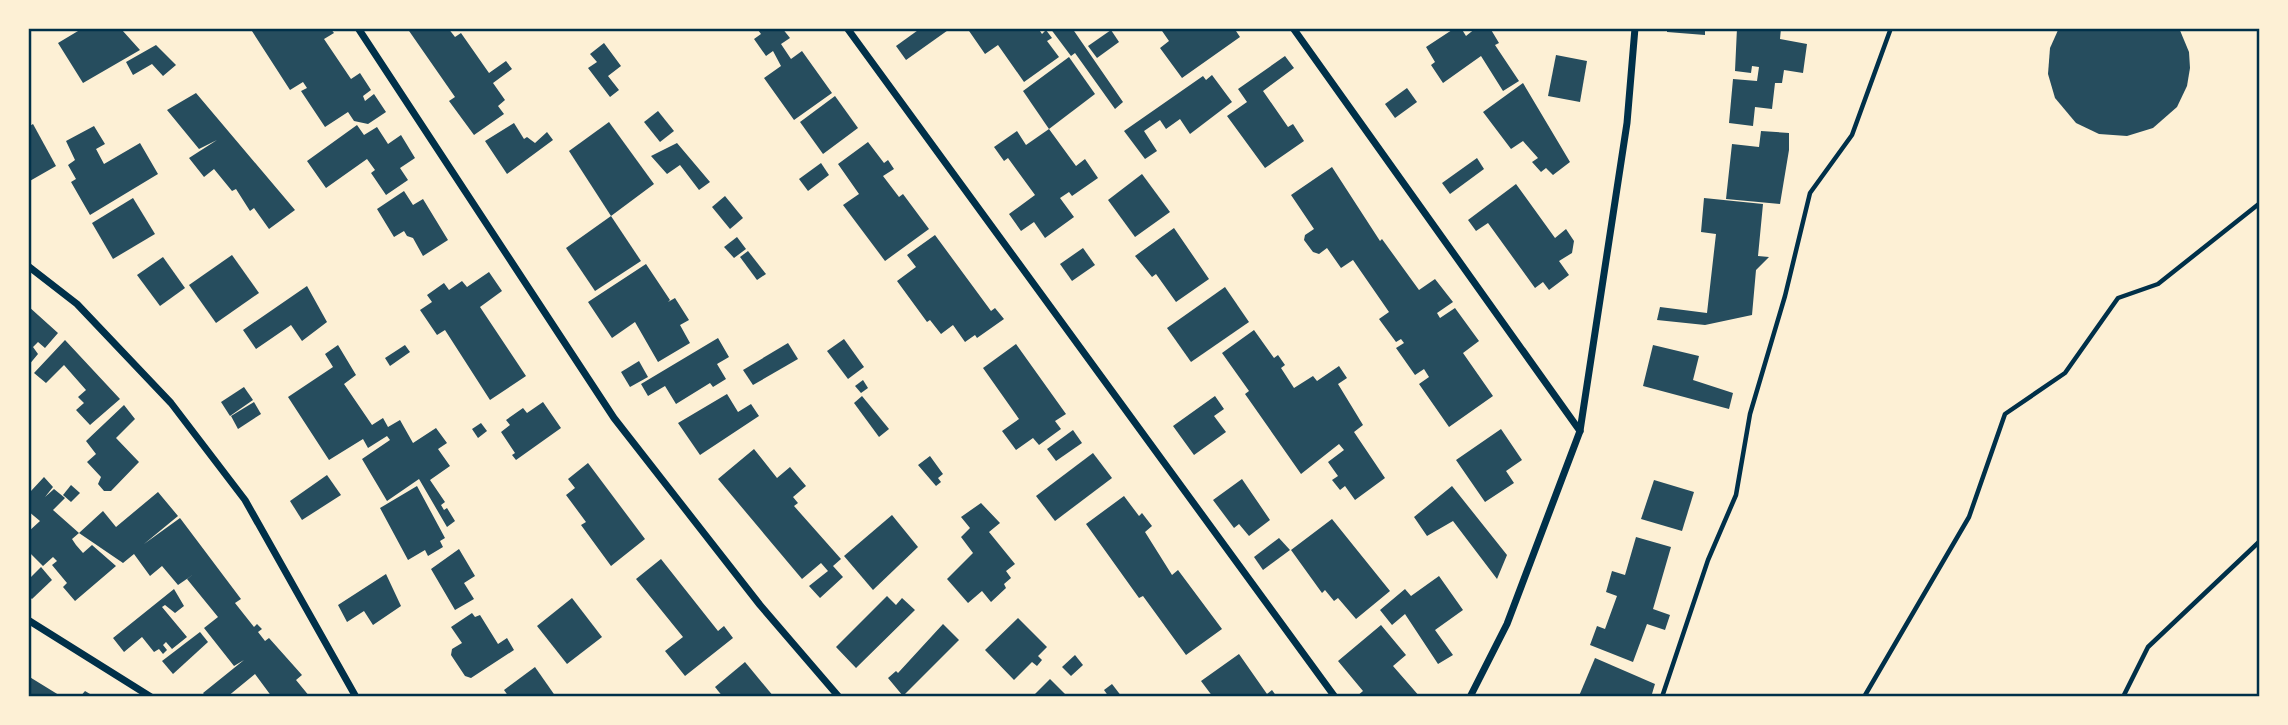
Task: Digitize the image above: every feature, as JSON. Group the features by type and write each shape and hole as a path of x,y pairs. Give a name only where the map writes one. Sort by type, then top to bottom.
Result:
{"street":[{"path":"358,28 614,418 760,605 839,697"},
{"path":"848,28 1335,697"},
{"path":"1293,28 1580,432"},
{"path":"1470,697 1507,624 1580,432 1627,124 1635,28"},
{"path":"28,266 76,304 171,403 237,489 356,697"},
{"path":"28,620 150,697"}],"path":[{"path":"1662,697 1709,560 1736,495 1749,414 1785,296 1811,193 1852,135 1891,28"},
{"path":"1864,697 1969,517 2005,414 2065,373 2118,298 2158,284 2260,203"},
{"path":"2123,697 2148,647 2260,541"}],"building":[{"path":"83,28 125,28 122,30 140,50 83,83 58,43"},
{"path":"250,28 330,28 334,33 324,39 351,79 360,73 371,90 363,96 365,101 374,94 386,112 368,124 354,121 348,112 325,127 301,91 307,88 303,82 290,90"},
{"path":"407,28 448,28 455,37 461,33 489,73 506,61 512,69 493,83 505,100 498,106 504,114 474,135 449,101 455,97"},
{"path":"782,28 790,38 781,44 791,59 802,51 832,93 794,120 764,78 781,66 773,51 766,56 754,39 761,34 758,30"},
{"path":"921,28 951,28 906,60 896,46"},
{"path":"967,28 1038,28 1042,34 1046,30 1052,38 1047,41 1059,57 1024,82 998,45 985,54"},
{"path":"1050,28 1072,28 1123,102 1115,109 1075,53 1071,56"},
{"path":"1160,28 1234,28 1240,37 1182,78 1160,48 1169,41"},
{"path":"1455,28 1461,28 1466,36 1476,28 1490,28 1499,43 1495,45 1519,81 1503,91 1481,56 1443,83 1431,65 1435,62 1426,47"},
{"path":"1667,28 1705,28 1705,35 1667,32"},
{"path":"1737,28 1781,28 1780,39 1807,44 1803,73 1784,70 1782,83 1775,83 1772,109 1755,107 1753,126 1729,123 1733,79 1757,81 1759,67 1752,66 1751,73 1735,71"},
{"path":"2059,28 2179,28 2189,52 2190,68 2187,86 2177,107 2153,128 2127,136 2099,134 2076,123 2055,98 2048,74 2050,48"},
{"path":"1111,30 1119,42 1097,58 1088,46"},
{"path":"604,43 621,66 608,76 619,90 610,97 588,68 597,62 590,54"},
{"path":"156,45 176,65 163,76 152,64 133,75 126,62"},
{"path":"1556,55 1587,61 1580,102 1548,96"},
{"path":"1285,56 1294,68 1263,91 1288,127 1293,124 1304,141 1265,168 1227,116 1247,102 1238,89"},
{"path":"1069,57 1095,94 1049,129 1023,91"},
{"path":"1212,75 1232,102 1190,134 1180,119 1166,129 1160,120 1144,131 1157,151 1145,159 1124,131 1203,76 1206,80"},
{"path":"1523,83 1570,162 1553,175 1546,168 1541,172 1532,162 1538,158 1523,141 1511,149 1483,112"},
{"path":"1407,88 1417,102 1395,118 1385,104"},
{"path":"196,93 295,210 269,229 254,208 250,211 236,189 232,191 214,169 204,177 189,158 217,140 199,149 167,110"},
{"path":"835,96 858,128 823,154 800,122"},
{"path":"658,111 674,131 660,142 644,122"},
{"path":"609,122 654,184 611,216 569,151"},
{"path":"514,123 524,139 527,137 535,143 547,132 553,140 507,174 485,141"},
{"path":"33,124 56,166 28,182 28,127"},
{"path":"357,125 364,135 377,127 388,144 401,135 415,158 400,168 408,180 386,195 371,173 375,170 367,159 326,188 307,161"},
{"path":"94,126 105,144 96,149 104,164 140,143 158,174 90,215 71,182 76,179 68,165 75,160 66,141"},
{"path":"1049,129 1076,166 1085,159 1098,178 1072,196 1069,192 1060,198 1074,217 1045,238 1034,222 1021,231 1009,214 1035,195 1008,158 1004,161 994,147 1017,131 1026,145"},
{"path":"1761,131 1789,133 1789,150 1780,204 1726,199 1732,144 1759,147"},
{"path":"868,142 884,163 888,160 894,169 883,176 899,197 903,194 929,229 885,261 843,205 859,194 838,164"},
{"path":"677,143 710,182 699,190 680,165 667,174 651,156"},
{"path":"1477,158 1484,169 1450,194 1442,183"},
{"path":"821,163 829,175 808,191 799,179"},
{"path":"1332,167 1380,241 1382,239 1419,290 1435,279 1453,302 1437,313 1440,318 1455,308 1479,341 1463,353 1493,396 1449,427 1419,384 1429,377 1424,369 1415,375 1396,348 1404,343 1401,339 1396,342 1379,319 1389,312 1353,260 1341,268 1327,248 1319,254 1313,252 1304,240 1305,235 1314,229 1291,195"},
{"path":"1142,174 1170,212 1135,237 1108,200"},
{"path":"1516,184 1555,238 1566,229 1574,241 1572,253 1559,261 1569,275 1549,290 1543,282 1535,288 1488,223 1476,231 1468,220"},
{"path":"404,191 413,205 423,199 448,240 423,256 413,238 407,236 404,231 394,237 377,209"},
{"path":"725,196 743,218 730,229 712,207"},
{"path":"133,198 155,234 113,259 92,223"},
{"path":"1704,198 1763,204 1758,256 1769,257 1756,270 1752,315 1705,325 1657,320 1660,307 1707,313 1716,234 1701,232"},
{"path":"611,216 641,261 595,291 566,248"},
{"path":"1174,228 1209,279 1176,302 1156,274 1152,277 1135,256"},
{"path":"935,235 991,311 995,308 1004,319 977,338 975,335 965,342 953,325 941,334 930,320 927,322 897,281 916,267 907,255"},
{"path":"737,237 746,249 734,258 724,247"},
{"path":"1083,248 1095,265 1072,281 1060,264"},
{"path":"748,251 766,274 757,280 740,257"},
{"path":"232,255 259,293 216,323 189,285"},
{"path":"163,257 185,288 160,306 137,275"},
{"path":"646,264 670,300 668,302 675,298 689,320 680,325 690,343 658,362 635,322 612,338 588,302"},
{"path":"489,272 502,291 480,307 526,376 490,400 445,330 437,335 420,310 432,302 427,295 444,283 449,290 462,281 467,287"},
{"path":"307,286 327,322 302,341 291,325 256,349 243,330"},
{"path":"1225,287 1249,322 1191,362 1167,328"},
{"path":"28,306 58,333 45,348 38,342 33,347 38,354 28,366"},
{"path":"1254,330 1274,358 1278,355 1285,365 1281,368 1294,388 1313,376 1317,381 1339,366 1347,378 1338,384 1363,425 1354,432 1385,478 1355,500 1345,486 1340,490 1332,480 1338,476 1328,462 1344,450 1339,444 1301,474 1245,394 1249,391 1222,353"},
{"path":"718,338 729,357 717,364 726,379 713,387 710,383 676,404 665,386 648,396 641,384"},
{"path":"844,339 864,367 848,379 827,351"},
{"path":"65,340 120,399 90,425 76,410 84,403 78,397 86,390 64,365 46,383 34,373"},
{"path":"788,343 798,359 753,385 743,370"},
{"path":"1016,344 1066,414 1055,421 1061,429 1039,445 1033,438 1016,450 1002,431 1019,419 983,368"},
{"path":"338,345 356,375 344,384 372,425 383,418 388,427 400,420 413,443 436,428 447,443 438,449 450,466 430,480 445,502 441,505 444,510 447,508 455,521 447,527 419,479 387,501 362,459 390,440 387,436 368,448 363,439 329,460 288,397 333,367 325,354"},
{"path":"405,345 410,352 390,366 385,358"},
{"path":"1653,345 1699,356 1693,380 1733,393 1729,409 1643,386"},
{"path":"639,361 648,377 630,387 621,372"},
{"path":"863,380 868,388 861,393 855,386"},
{"path":"244,387 253,400 230,416 221,402"},
{"path":"727,394 738,412 751,404 759,416 700,455 678,423"},
{"path":"862,396 889,429 879,437 854,403"},
{"path":"1215,396 1224,409 1214,416 1226,432 1194,455 1173,426"},
{"path":"254,402 261,414 238,429 231,416"},
{"path":"543,402 561,428 516,460 512,455 515,453 501,432 510,425 506,420 523,408 527,413"},
{"path":"124,405 135,419 116,438 139,462 111,491 104,491 98,484 101,477 87,462 96,454 86,441"},
{"path":"481,423 487,431 478,438 472,429"},
{"path":"1501,429 1522,460 1506,471 1514,483 1485,502 1456,460"},
{"path":"1073,430 1082,443 1056,461 1047,449"},
{"path":"754,449 777,478 790,467 806,486 793,497 798,503 794,506 841,559 833,566 843,577 820,598 809,586 828,571 821,563 802,579 718,479"},
{"path":"1093,453 1112,478 1055,521 1036,496"},
{"path":"930,456 943,474 938,478 941,482 936,486 918,465"},
{"path":"588,463 645,539 611,566 581,525 586,522 566,495 575,488 568,479"},
{"path":"327,475 341,495 302,520 290,501"},
{"path":"44,477 53,487 45,497 54,489 65,498 53,510 79,533 72,539 76,545 83,553 92,545 116,566 75,601 63,587 67,583 52,565 57,561 53,557 43,566 28,551 28,532 40,521 28,511 28,489 31,491"},
{"path":"1242,479 1270,520 1249,536 1239,524 1234,528 1213,500"},
{"path":"1654,480 1694,492 1682,531 1641,519"},
{"path":"71,485 80,493 71,502 63,495"},
{"path":"417,486 445,538 440,541 443,547 428,556 425,550 408,560 380,508"},
{"path":"1452,486 1507,555 1497,579 1453,521 1427,536 1414,517"},
{"path":"158,492 178,516 144,544 180,518 241,599 235,603 254,627 257,624 262,629 258,632 265,641 269,638 302,675 296,680 310,697 272,697 255,674 227,697 206,697 203,693 244,660 234,666 204,628 218,617 187,579 194,574 178,585 162,566 150,576 134,554 123,563 79,533 103,511 116,527"},
{"path":"1124,496 1139,516 1142,513 1152,526 1145,532 1172,575 1178,570 1222,629 1186,655 1143,596 1139,598 1086,524"},
{"path":"981,503 1000,523 989,532 1015,564 1006,571 1011,578 1004,584 1006,588 991,602 982,591 968,603 947,579 973,553 961,537 970,528 961,517"},
{"path":"892,515 918,547 873,590 844,556"},
{"path":"1332,519 1390,591 1356,619 1338,598 1334,601 1325,590 1322,593 1291,550"},
{"path":"1636,537 1671,547 1653,609 1670,615 1665,630 1647,624 1633,662 1590,645 1597,626 1605,629 1617,596 1606,592 1612,571 1625,575"},
{"path":"1279,538 1290,550 1263,570 1254,557"},
{"path":"459,549 475,576 464,583 474,599 455,610 431,569"},
{"path":"661,559 718,631 724,626 733,638 685,676 665,651 683,637 636,579"},
{"path":"41,567 52,580 32,599 28,596 28,580"},
{"path":"386,574 401,606 373,625 364,611 347,622 338,605"},
{"path":"1439,576 1463,610 1435,630 1453,655 1438,664 1405,614 1392,625 1380,610 1405,589 1411,596"},
{"path":"174,589 184,606 175,613 165,605 162,607 187,637 172,649 166,642 163,645 167,650 163,654 159,649 154,652 142,637 124,652 113,638"},
{"path":"887,596 896,605 902,598 915,610 856,668 836,647"},
{"path":"572,598 602,637 567,664 537,626"},
{"path":"472,613 475,617 480,615 498,644 507,638 514,650 471,678 465,676 451,655 452,649 462,643 451,627"},
{"path":"1018,618 1047,647 1038,656 1042,660 1037,666 1032,662 1014,680 985,650"},
{"path":"943,624 959,640 903,696 888,678 896,671 898,673"},
{"path":"1381,625 1406,655 1393,666 1420,697 1356,697 1363,691 1338,661"},
{"path":"200,632 208,642 173,674 162,661"},
{"path":"1239,654 1267,694 1272,690 1277,697 1213,697 1201,681"},
{"path":"1075,655 1083,665 1071,676 1062,667"},
{"path":"1595,658 1655,684 1651,697 1579,696"},
{"path":"745,662 774,697 723,697 715,687"},
{"path":"535,667 556,697 509,697 504,690"},
{"path":"28,676 54,692 62,697 28,697"},
{"path":"1050,679 1068,697 1032,697"},
{"path":"1112,684 1122,697 1109,697 1104,690"},
{"path":"85,691 95,697 80,697"}]}
